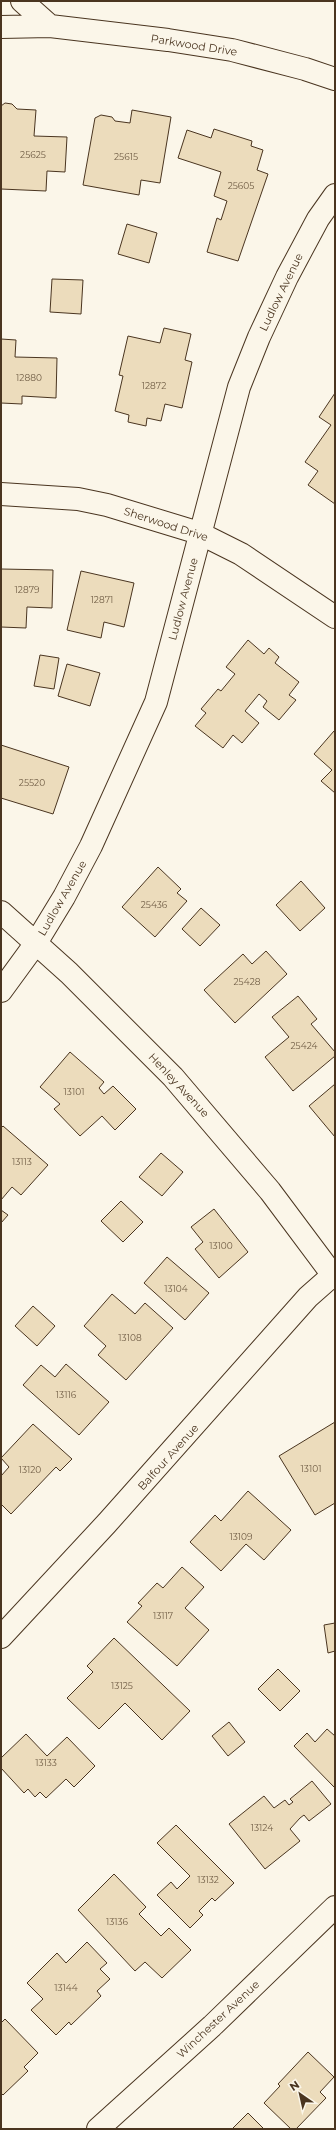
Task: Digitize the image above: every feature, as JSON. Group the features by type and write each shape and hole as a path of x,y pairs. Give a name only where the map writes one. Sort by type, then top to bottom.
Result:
{"street":[{"path":"22,1 50,26"},
{"name":"Parkwood Drive","path":"1,28 50,26 168,40 232,50 305,69 335,79"},
{"name":"Ludlow Avenue","path":"1,991 36,943 91,846 156,702 193,567 199,533 239,387 259,337 287,278 318,219 335,195"},
{"name":"Sherwood Drive","path":"1,494 78,499 107,505 199,533 241,554 335,617"},
{"name":"Henley Avenue","path":"1,912 117,1020 173,1077 270,1191 334,1277"},
{"name":"Balfour Avenue","path":"1,1637 221,1397 308,1297 334,1277"},
{"name":"Winchester Avenue","path":"98,2129 212,2026 335,1907"}],"building":[{"path":"5,103 12,104 17,109 36,110 34,136 67,137 65,172 47,171 46,191 1,189 1,106"},
{"path":"132,110 171,117 160,183 141,180 139,195 83,185 95,118 101,115 112,117 115,121 130,123"},
{"path":"214,129 252,141 251,146 263,150 257,170 268,174 238,261 207,252 217,218 221,220 227,201 214,196 221,172 178,158 187,130 211,138"},
{"path":"127,224 157,233 149,263 118,254"},
{"path":"52,279 83,280 81,314 50,312"},
{"path":"164,328 191,334 185,360 192,362 182,408 165,404 161,421 147,418 146,426 128,422 129,415 115,411 123,376 119,375 128,336 160,343"},
{"path":"1,339 16,340 15,357 57,358 56,398 22,396 22,404 1,403"},
{"path":"335,393 335,504 308,485 318,471 305,462 331,425 319,417"},
{"path":"1,569 53,570 52,608 27,607 26,628 1,627"},
{"path":"81,571 134,583 124,627 104,622 101,638 67,630"},
{"path":"248,640 264,654 269,648 279,657 275,663 299,682 289,695 296,700 279,720 263,707 267,701 259,694 245,711 259,723 242,743 233,735 223,748 195,726 206,713 201,709 218,689 221,691 235,674 226,667"},
{"path":"40,655 59,658 54,689 34,686"},
{"path":"67,664 100,673 90,706 58,696"},
{"path":"334,731 335,793 321,781 332,770 314,754"},
{"path":"1,745 69,767 53,814 1,798"},
{"path":"158,867 181,889 177,893 187,901 155,937 122,907"},
{"path":"301,881 325,908 300,931 276,905"},
{"path":"201,908 220,925 200,946 182,929"},
{"path":"266,951 287,974 235,1023 204,990 243,954 252,964"},
{"path":"298,996 317,1019 311,1024 335,1052 335,1056 293,1091 265,1057 289,1037 272,1017"},
{"path":"70,1052 104,1082 99,1088 104,1094 113,1086 136,1109 115,1130 102,1116 80,1136 54,1109 60,1104 40,1087"},
{"path":"335,1084 335,1137 309,1106"},
{"path":"3,1126 48,1165 21,1195 12,1187 1,1200 1,1128"},
{"path":"161,1153 183,1172 162,1196 139,1177"},
{"path":"121,1201 143,1222 123,1242 101,1221"},
{"path":"214,1209 248,1252 219,1278 195,1249 203,1242 191,1227"},
{"path":"1,1210 8,1215 1,1223"},
{"path":"167,1257 209,1293 185,1320 144,1283"},
{"path":"112,1294 135,1314 145,1303 173,1328 126,1380 98,1355 106,1346 84,1326"},
{"path":"33,1306 55,1326 37,1346 15,1326"},
{"path":"66,1364 109,1402 79,1435 23,1385 41,1365 55,1377"},
{"path":"335,1422 335,1503 315,1515 279,1456"},
{"path":"33,1424 72,1459 60,1471 56,1467 11,1514 1,1504 1,1476 9,1467 1,1458"},
{"path":"248,1491 291,1530 264,1560 246,1544 221,1571 190,1542 215,1515 221,1521"},
{"path":"182,1567 204,1587 185,1608 209,1630 177,1666 127,1622 142,1606 138,1603 157,1583 163,1588"},
{"path":"335,1623 335,1651 328,1653 324,1625"},
{"path":"114,1638 190,1711 162,1740 125,1703 99,1729 67,1698 93,1672 87,1666"},
{"path":"278,1669 300,1691 280,1711 258,1689"},
{"path":"229,1722 245,1742 228,1756 212,1736"},
{"path":"327,1729 335,1736 335,1788 294,1746 307,1733 315,1742"},
{"path":"26,1734 47,1756 67,1737 95,1766 74,1787 66,1779 46,1798 40,1792 35,1797 28,1789 24,1793 1,1768 1,1758"},
{"path":"312,1781 331,1804 309,1821 304,1815 300,1818 290,1829 300,1841 265,1869 229,1824 264,1796 274,1808 285,1800 289,1805 293,1802 290,1799"},
{"path":"176,1825 234,1883 215,1901 212,1898 199,1911 203,1915 190,1928 157,1895 171,1882 177,1889 190,1876 157,1843"},
{"path":"114,1874 146,1907 139,1914 161,1936 169,1928 191,1950 162,1978 145,1962 135,1971 78,1910"},
{"path":"87,1942 107,1963 100,1969 110,1979 97,1991 101,1996 71,2025 69,2022 56,2035 31,2010 43,1999 27,1983 57,1953 66,1963"},
{"path":"5,2019 38,2053 24,2067 28,2071 3,2095 1,2093 1,2023"},
{"path":"308,2052 334,2077 320,2092 326,2098 296,2129 291,2129 264,2103 280,2086 278,2084"},
{"path":"248,2113 264,2129 232,2129"}]}
